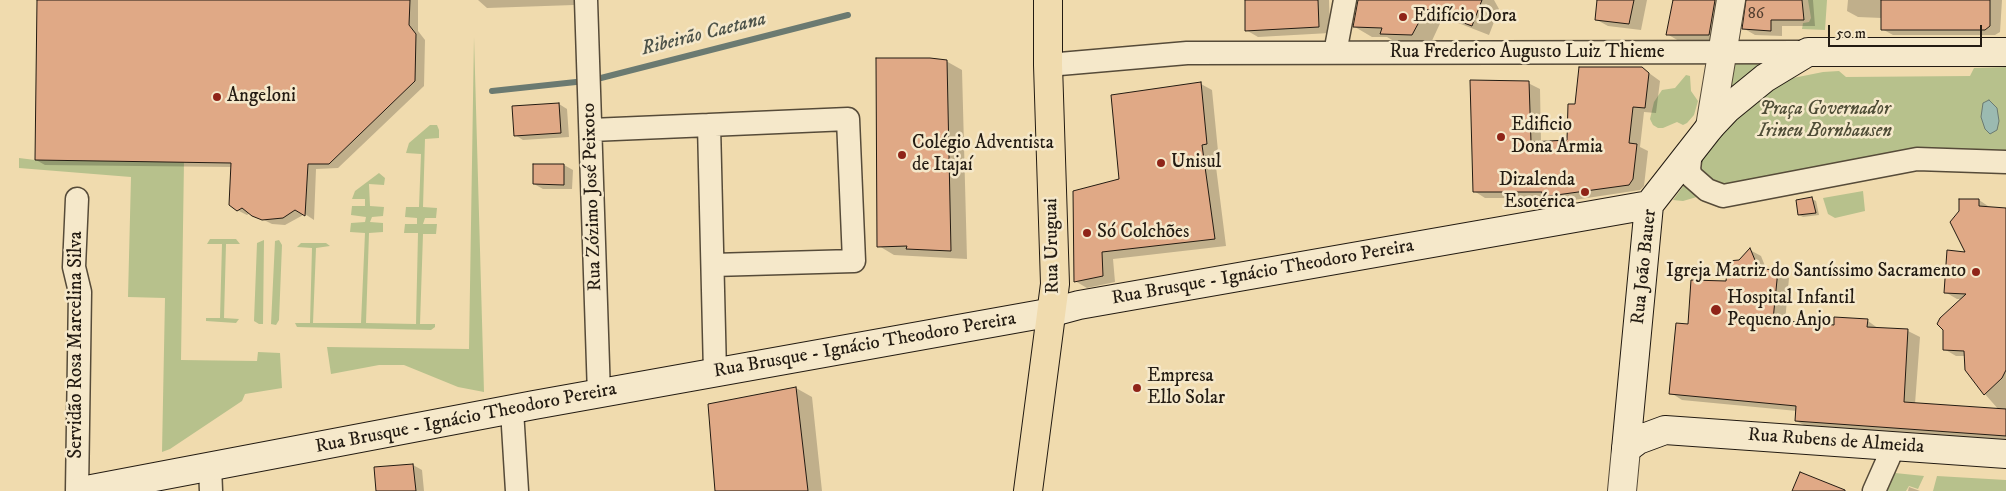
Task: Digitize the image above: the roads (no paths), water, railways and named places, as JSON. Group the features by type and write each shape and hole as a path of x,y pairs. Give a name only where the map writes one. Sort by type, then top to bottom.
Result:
{"main road":[{"name":"Rua Uruguai","path":"1028,491 1053,312 1055,284 1048,65 1048,0"},
{"path":"1710,127 1731,0"},
{"name":"Rua Frederico Augusto Luiz Thieme","path":"1808,52 2006,52"},
{"name":"Rua João Bauer","path":"1622,491 1632,403 1649,205 1710,127 1745,92 1808,52"},
{"name":"Rua Brusque - Ignácio Theodoro Pereira","path":"79,491 210,479 512,410 1053,312 1088,303 1649,205"},
{"name":"Rua Rubens de Almeida","path":"1632,403 1640,415 1652,424 1665,430 2006,454"},
{"name":"Rua Rubens de Almeida","path":"1626,448 1638,440 1665,430"}],"street":[{"name":"Rua Zózimo José Peixoto","path":"586,0 599,395"},
{"path":"1334,53 1344,0"},
{"name":"Rua Frederico Augusto Luiz Thieme","path":"1048,65 1187,53 1808,52"},
{"path":"591,130 848,118 854,261 713,264"},
{"path":"709,125 715,373"},
{"path":"1691,152 1689,169 1691,176 1707,190 1723,196 1917,159 2006,162"},
{"name":"Servidão Rosa Marcelina Silva","path":"77,199 74,267 80,292 79,491"},
{"path":"512,410 517,491"},
{"path":"1874,491 1894,446"}],"water":[{"path":"1989,100 1997,108 1999,121 1997,130 1990,134 1985,129 1981,117 1983,103"}],"waterway":[{"name":"Ribeirão Caetana","path":"597,79 848,15"},
{"name":"Ribeirão Caetana","path":"492,91 576,82"}],"place":[{"name":"Edifício Dora","path":"1403,17"},
{"name":"Angeloni","path":"217,97"},
{"name":"Edificio Dona Armia","path":"1501,137"},
{"name":"Colégio Adventista de Itajaí","path":"902,155"},
{"name":"Unisul","path":"1161,163"},
{"name":"Dizalenda Esotérica","path":"1585,192"},
{"name":"Só Colchões","path":"1087,233"},
{"name":"Igreja Matriz do Santíssimo Sacramento","path":"1976,272"},
{"name":"Hospital Infantil Pequeno Anjo","path":"1716,310"},
{"name":"Empresa Ello Solar","path":"1137,388"}],"park label":[{"name":"Praça Governador Irineu Bornhausen","path":"1825,121"}]}
